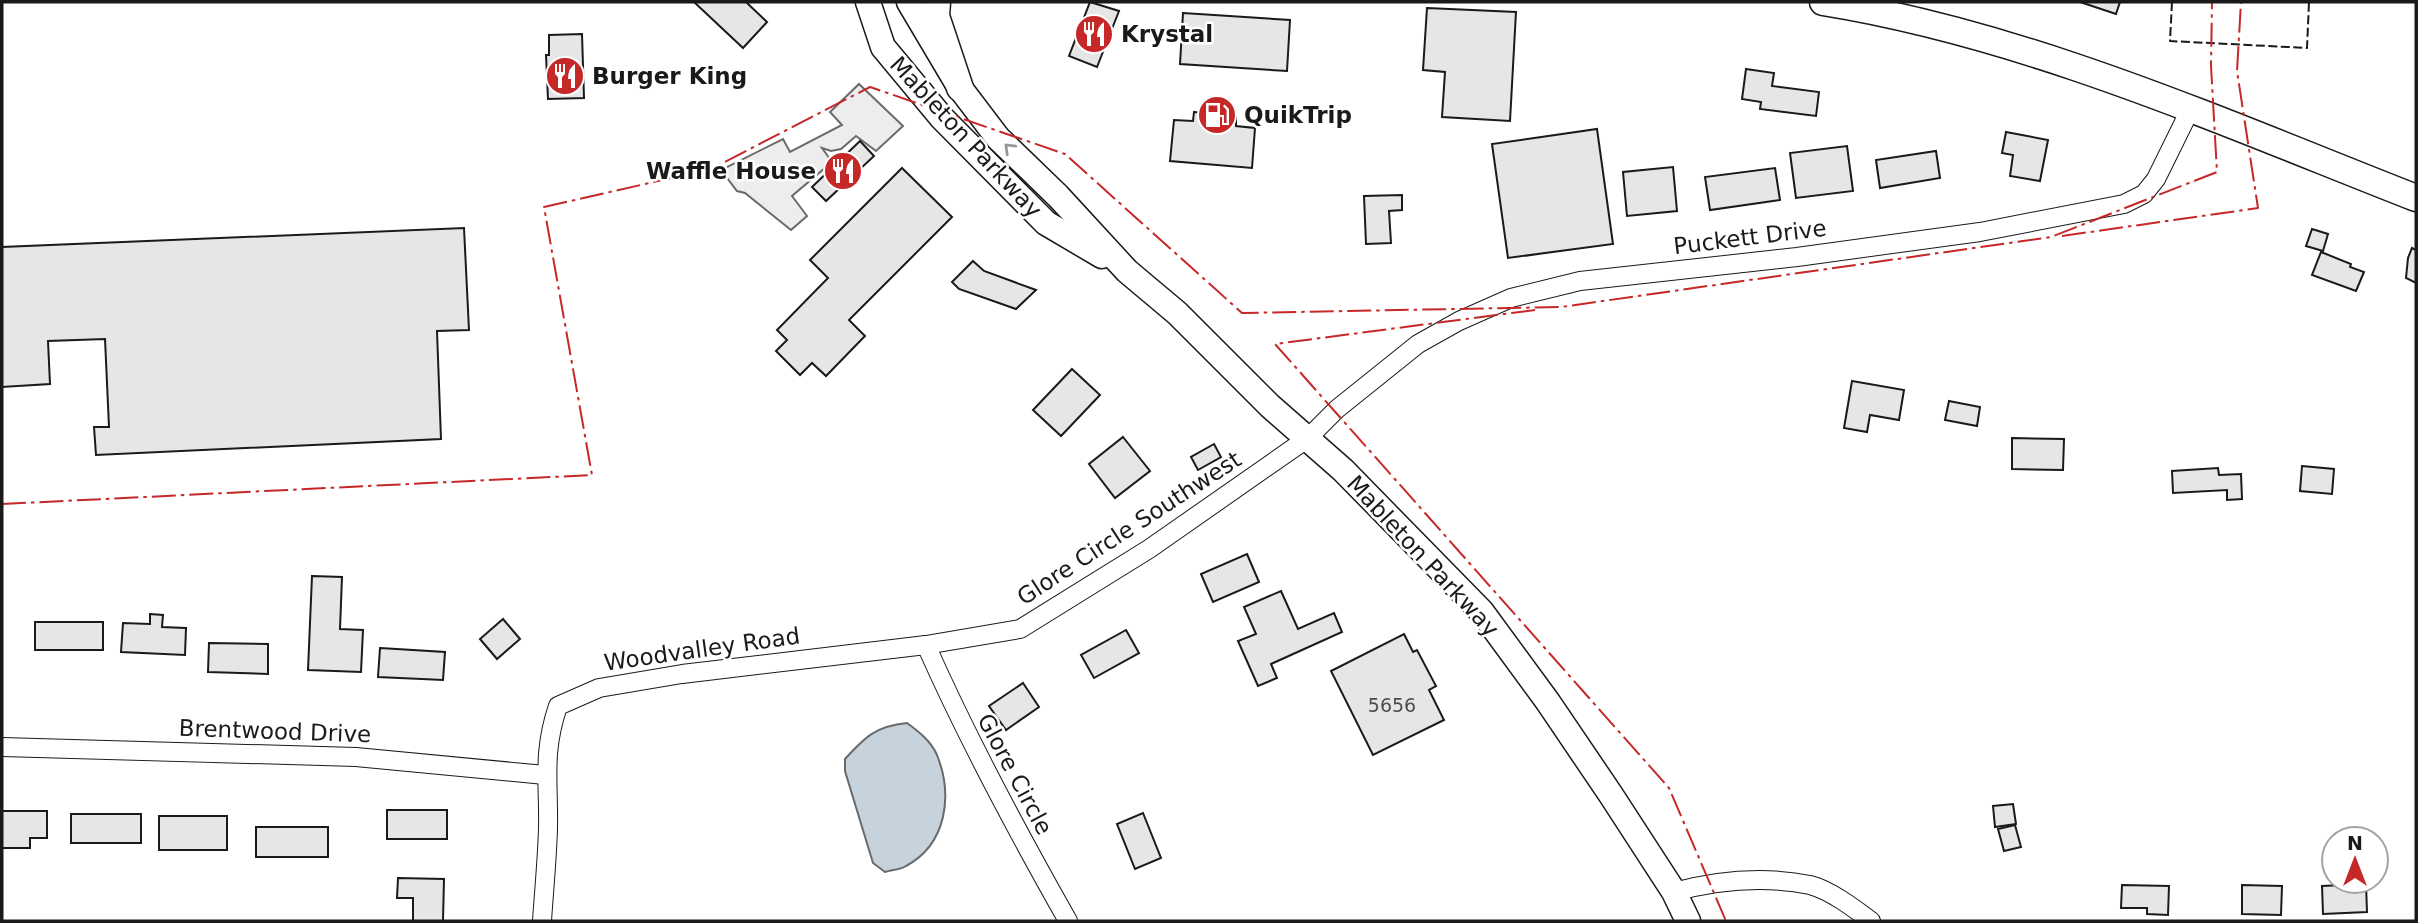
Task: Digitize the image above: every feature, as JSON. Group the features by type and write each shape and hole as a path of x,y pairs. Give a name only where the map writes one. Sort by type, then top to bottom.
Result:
{"main road":[{"name":"Mableton Parkway","path":"869,2 883,47 942,118 980,158 1046,223 1127,271"},
{"name":"Mableton Parkway","path":"909,2 960,88 998,138 1058,196 1127,271 1177,313 1270,406 1308,438 1400,527 1482,612 1548,702 1674,892 1688,921"},
{"path":"937,2 936,16 960,88"},
{"path":"1823,2 1945,28 2026,51 2190,110 2416,198"}],"street":[{"name":"Puckett Drive","path":"1308,438 1337,409 1419,344 1459,321 1511,298 1580,281 1797,257 1980,232 2124,204 2144,194 2157,179 2190,110"},
{"name":"Glore Circle Southwest","path":"926,645 1020,629 1149,549 1308,438"},
{"name":"Woodvalley Road","path":"545,775 549,731 558,706 599,688 682,674 926,645"},
{"name":"Glore Circle","path":"926,645 961,723 1068,921"},
{"name":"Brentwood Drive","path":"2,747 356,757 545,775"},
{"path":"542,921 548,827 545,775"},
{"path":"1674,892 1708,883 1751,880 1812,886 1852,906 1871,921"}],"shaded area":[{"path":"859,84 903,126 876,151 856,136 841,149 831,151 822,148 832,162 792,196 807,216 791,230 745,193 737,191 721,170 783,139 790,152 842,125 830,112"},
{"path":"907,723 928,741 937,755 945,786 943,817 938,832 920,857 904,867 885,872 873,863 845,771 845,759 872,734 887,727"}],"building":[{"path":"694,2 746,2 767,22 743,48"},
{"name":"Krystal","path":"1090,2 1119,11 1097,67 1069,56"},
{"path":"2080,2 2120,2 2116,14"},
{"path":"1427,8 1516,12 1510,121 1442,117 1445,72 1423,70"},
{"path":"1183,13 1290,20 1287,71 1180,64"},
{"name":"Burger King","path":"582,34 584,98 548,99 546,55 549,55 549,35"},
{"path":"1746,69 1774,73 1772,86 1819,92 1816,116 1760,109 1761,102 1742,99"},
{"path":"1194,112 1236,116 1236,126 1255,128 1252,168 1170,161 1174,120 1193,121"},
{"path":"1597,129 1613,244 1508,258 1492,144"},
{"path":"2006,132 2048,140 2040,181 2010,176 2013,155 2002,153"},
{"name":"Waffle House","path":"860,141 874,156 826,201 812,187"},
{"path":"1847,146 1853,191 1796,198 1790,153"},
{"path":"1936,151 1940,178 1880,188 1876,160"},
{"path":"1673,167 1677,211 1627,216 1623,172"},
{"path":"902,168 952,217 849,320 865,336 826,376 812,363 800,375 776,351 787,340 777,330 828,278 810,260"},
{"path":"1775,168 1780,200 1710,210 1705,177"},
{"path":"1402,195 1402,210 1389,211 1391,243 1366,244 1364,196"},
{"path":"464,228 469,330 437,331 441,439 96,455 94,427 109,427 105,339 48,341 50,384 2,387 2,247"},
{"path":"2312,229 2328,234 2323,251 2306,246"},
{"path":"2412,248 2416,250 2416,283 2406,278"},
{"path":"2321,252 2364,272 2356,291 2312,275"},
{"path":"973,261 984,271 1036,290 1016,309 959,289 952,282"},
{"path":"1072,369 1100,395 1061,436 1033,410"},
{"path":"1852,381 1904,390 1899,420 1870,415 1867,432 1844,428"},
{"path":"1949,401 1980,407 1977,426 1945,420"},
{"path":"1123,437 1150,471 1115,498 1089,464"},
{"path":"2012,438 2064,439 2063,470 2012,469"},
{"path":"1214,444 1221,457 1198,470 1191,457"},
{"path":"2302,466 2334,469 2332,494 2300,491"},
{"path":"2218,468 2219,475 2241,474 2242,499 2227,500 2227,490 2173,493 2172,471"},
{"path":"1247,554 1259,582 1213,602 1201,574"},
{"path":"312,576 342,577 340,629 363,630 361,672 308,670"},
{"path":"1281,591 1298,629 1334,613 1342,632 1271,664 1277,678 1258,686 1238,641 1256,634 1244,607"},
{"path":"150,614 163,615 162,627 186,628 185,655 121,652 123,623 150,624"},
{"path":"503,619 520,639 497,659 480,639"},
{"path":"35,622 103,622 103,650 35,650"},
{"path":"1126,630 1139,653 1094,678 1081,655"},
{"path":"1404,634 1413,652 1417,650 1436,686 1429,690 1444,720 1373,755 1331,671"},
{"path":"209,643 268,644 268,674 208,672"},
{"path":"380,648 445,652 443,680 378,677"},
{"path":"1023,683 1039,707 1006,730 989,706"},
{"path":"2013,804 2016,824 1995,827 1993,806"},
{"path":"387,810 447,810 447,839 387,839"},
{"path":"2,811 47,811 47,838 30,838 30,848 2,848"},
{"path":"1143,813 1161,858 1135,869 1117,824"},
{"path":"71,814 141,814 141,843 71,843"},
{"path":"159,816 227,816 227,850 159,850"},
{"path":"2015,825 2021,847 2004,851 1998,829"},
{"path":"256,827 328,827 328,857 256,857"},
{"path":"398,878 444,879 443,921 413,921 413,898 397,898"},
{"path":"2122,885 2169,886 2168,915 2147,914 2147,908 2121,908"},
{"path":"2242,885 2282,886 2281,915 2242,914"},
{"path":"2322,895 2366,895 2367,912 2323,914"}],"fence":[{"path":"2172,2 2170,41 2307,48 2309,2"}],"power":[{"path":"2,504 592,475 544,207 711,169 870,87 1065,154 1242,313 1561,307 2051,237 2217,172 2211,66 2212,2"},
{"path":"2062,236 2258,208 2237,71 2241,2"},
{"path":"1535,310 1275,344 1669,788 1726,921"}],"place":[{"name":"Krystal","path":"1094,34"},
{"name":"Burger King","path":"565,76"},
{"name":"QuikTrip","path":"1217,115"},
{"name":"Waffle House","path":"843,171"}]}
